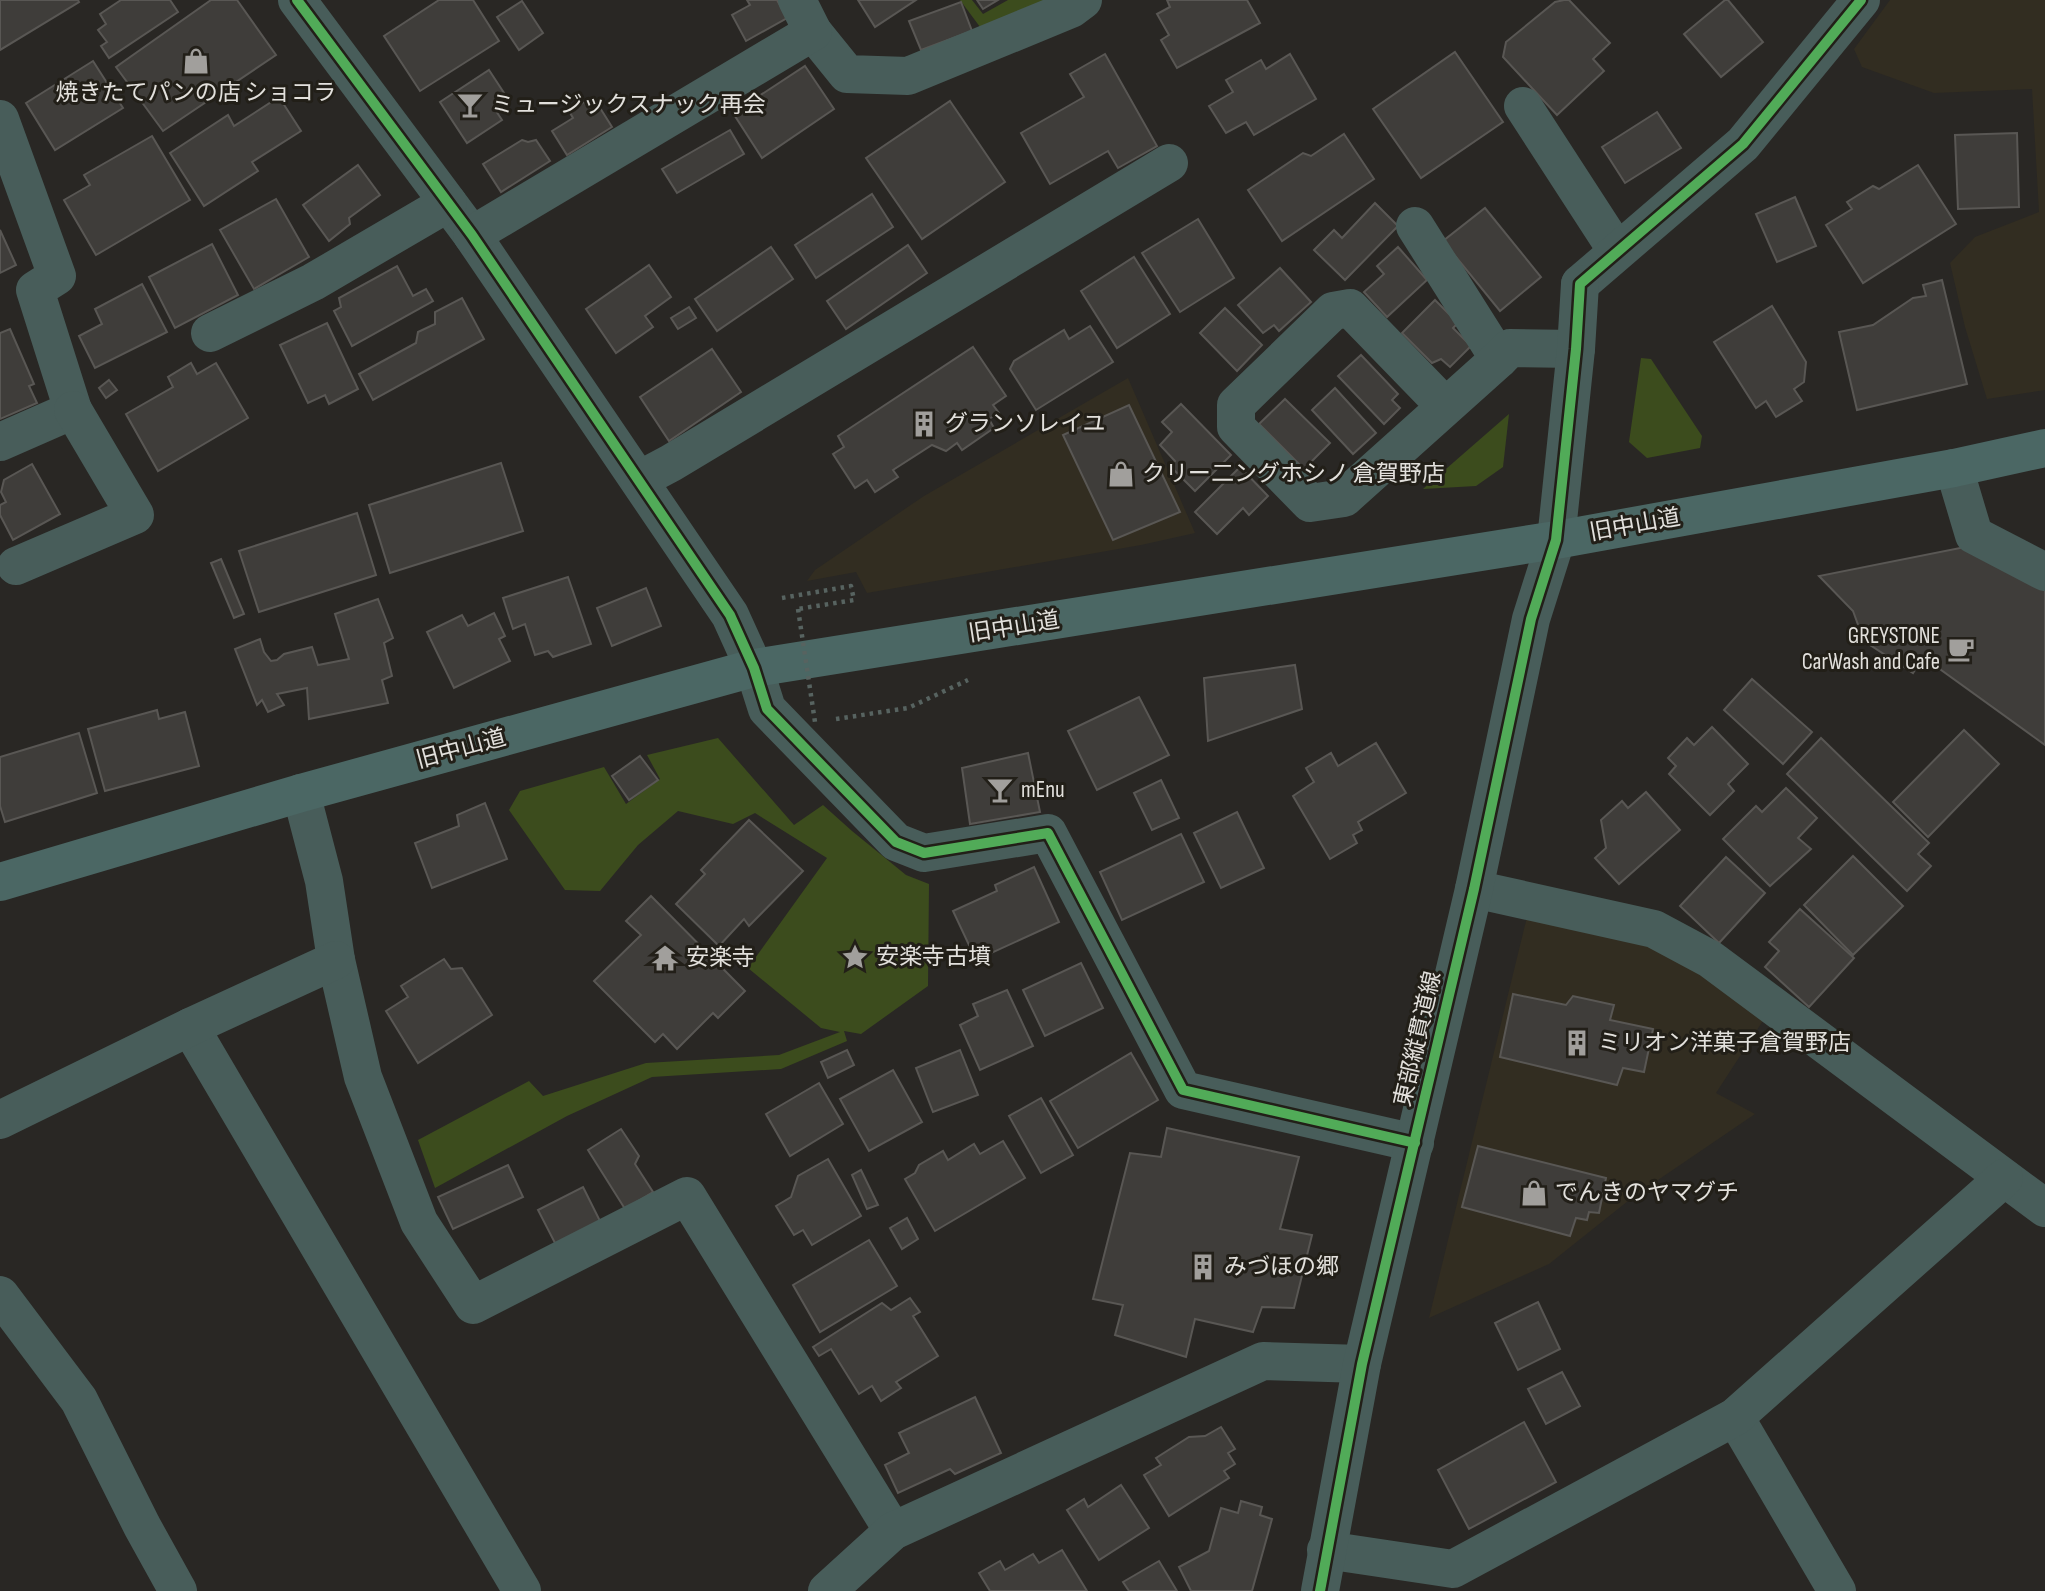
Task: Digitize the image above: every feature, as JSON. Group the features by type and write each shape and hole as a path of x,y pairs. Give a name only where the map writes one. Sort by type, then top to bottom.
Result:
{"main road":[{"name":"旧中山道","path":"0,882 301,793 754,668 1556,540 1954,468 2045,448"}],"street":[{"path":"297,0 472,235 730,615 754,668 767,709 896,842 924,853 1048,833 1183,1090 1415,1143"},
{"path":"472,235 805,16 847,75 908,76 1071,9 1083,0"},
{"path":"1523,106 1617,251 1743,144 1861,0"},
{"path":"0,119 57,276 35,290 73,410 135,515 16,566"},
{"path":"639,480 1169,163"},
{"path":"210,333 313,282 448,203"},
{"path":"1415,226 1499,359"},
{"name":"東部縦貫道線","path":"1320,1591 1362,1364 1474,889 1531,618 1556,540 1580,284 1617,251"},
{"path":"1445,406 1350,308 1333,311 1236,405 1236,427 1310,503 1343,498 1510,348 1576,349"},
{"path":"0,442 73,410"},
{"path":"1954,468 1974,535 2045,572"},
{"path":"301,793 324,881 336,960 363,1077 419,1222 473,1305 687,1196 893,1531"},
{"path":"1474,889 1654,929 1710,959 2045,1208"},
{"path":"0,1120 190,1027 336,960"},
{"path":"190,1027 522,1591"},
{"path":"1326,1550 1460,1580 1735,1417 2004,1178"},
{"path":"0,1295 79,1400 178,1591"},
{"path":"827,1591 893,1531 1264,1361 1362,1364"},
{"path":"1735,1417 1837,1591"}],"path":[{"path":"782,598 851,586 854,600 798,609 815,722 908,708 968,680"}],"shaded area":[{"path":"1890,0 2045,0 2045,390 1987,399 1965,327 1950,263 1975,237 2039,212 2032,89 1934,93 1862,67 1854,49"},
{"path":"1128,378 1195,533 867,593 856,572 807,581 815,570 924,496"},
{"path":"1527,917 1651,944 1768,1013 1716,1093 1755,1114 1633,1197 1549,1264 1429,1318"}],"green space":[{"path":"960,0 972,0 983,14 1008,0 1051,0 983,31"},
{"path":"1641,358 1651,359 1702,436 1700,448 1647,458 1629,442"},
{"path":"1509,414 1503,467 1476,486 1423,489"},
{"path":"718,738 794,825 823,805 906,875 929,884 928,986 861,1034 844,1031 847,1041 781,1069 652,1077 567,1116 435,1188 418,1140 529,1081 543,1096 646,1063 779,1055 840,1032 821,1028 748,968 827,858 755,813 733,824 678,811 638,845 600,891 565,890 509,810 520,791 604,767 626,804 660,779 647,755"}],"building":[{"path":"0,0 78,0 79,2 0,50"},
{"path":"121,0 170,0 178,12 109,58 101,46 107,42 98,30 106,24 100,14"},
{"name":"焼きたてパンの店 ショコラ","path":"211,0 237,0 276,55 163,131 116,67"},
{"path":"439,0 473,0 499,41 420,91 384,36"},
{"path":"747,0 777,0 787,18 746,41 732,15 750,5"},
{"path":"858,0 916,0 875,27"},
{"path":"977,0 998,0 983,9"},
{"path":"1167,0 1247,0 1260,23 1177,68 1161,40 1169,35 1157,14 1170,7"},
{"path":"1569,0 1610,43 1593,59 1604,71 1557,115 1503,57 1506,42 1555,2"},
{"path":"1728,0 1763,42 1721,77 1684,34"},
{"path":"522,1 543,33 519,50 497,17"},
{"path":"961,2 972,31 921,50 909,21"},
{"path":"1455,52 1503,122 1421,178 1373,109"},
{"path":"1105,54 1157,146 1118,168 1108,151 1050,184 1021,133 1084,97 1070,74"},
{"path":"1290,54 1316,99 1254,135 1246,122 1226,133 1209,106 1233,92 1226,80 1261,60 1266,69"},
{"path":"93,61 123,108 55,150 26,103"},
{"path":"805,66 834,109 762,158 733,113"},
{"name":"ミュージックスナック再会","path":"489,70 508,99 494,108 502,120 467,143 440,102"},
{"path":"279,97 301,131 252,162 258,171 204,206 170,153 228,115 234,126"},
{"path":"590,99 594,106 597,103 612,127 567,155 552,131 573,118 569,111"},
{"path":"950,101 1005,182 922,239 866,158"},
{"path":"1657,112 1681,148 1625,183 1602,147"},
{"path":"730,130 744,154 677,193 662,169"},
{"path":"2017,133 2019,207 1958,209 1955,135"},
{"path":"1344,134 1374,179 1282,241 1248,190 1303,153 1311,156"},
{"path":"152,136 190,200 96,255 64,200 90,185 84,175"},
{"path":"522,140 536,140 550,161 501,192 483,164"},
{"path":"358,165 380,195 349,218 350,224 329,241 303,205"},
{"path":"1918,165 1956,224 1863,283 1826,225 1852,209 1847,202 1873,186 1879,189"},
{"path":"872,194 893,227 816,278 795,245"},
{"path":"1795,197 1816,246 1777,262 1756,214"},
{"path":"276,199 309,257 254,289 220,230"},
{"path":"1375,203 1398,226 1345,280 1314,250 1334,230 1342,238"},
{"path":"1485,208 1541,277 1500,311 1443,241"},
{"path":"1198,219 1234,278 1180,312 1142,253"},
{"path":"0,230 16,265 0,273"},
{"path":"212,244 238,295 175,328 149,277"},
{"path":"908,245 927,273 846,329 827,301"},
{"path":"771,247 793,279 717,331 695,299"},
{"path":"1398,247 1427,280 1387,317 1364,292 1384,274 1377,266"},
{"path":"1134,257 1170,314 1117,348 1081,291"},
{"path":"649,265 671,297 645,316 653,327 616,353 586,309"},
{"path":"397,266 413,296 426,289 433,301 352,346 334,311 341,307 339,298"},
{"path":"1280,268 1311,302 1279,331 1274,325 1263,333 1238,305"},
{"path":"1942,280 1967,384 1857,410 1839,332 1873,325 1913,298 1926,296 1923,285"},
{"path":"142,284 167,332 95,368 79,336 102,324 95,309"},
{"path":"462,298 484,339 373,400 359,374 416,343 418,332 435,324 435,312"},
{"path":"1435,300 1458,323 1453,328 1471,346 1450,367 1441,359 1432,363 1402,333"},
{"path":"1772,306 1806,362 1804,382 1794,389 1802,401 1776,417 1766,401 1756,408 1714,342"},
{"path":"689,307 696,318 678,329 671,318"},
{"path":"1225,308 1262,345 1237,371 1200,333"},
{"path":"327,323 358,389 329,404 325,395 308,403 280,345"},
{"path":"1090,326 1113,362 1036,410 1010,369 1014,361 1064,330 1069,339"},
{"path":"10,329 34,384 29,386 37,403 0,419 0,333"},
{"name":"グランソレイユ","path":"973,347 1006,396 993,405 999,413 989,419 994,428 962,450 957,443 946,451 932,445 893,470 898,477 875,492 867,480 855,488 833,454 844,447 838,436"},
{"path":"712,349 741,392 669,441 640,397"},
{"path":"1361,355 1398,394 1392,400 1400,408 1384,424 1338,376"},
{"path":"191,363 197,374 216,363 248,418 158,471 126,414 173,387 168,377"},
{"path":"109,380 117,390 106,398 99,388"},
{"path":"1335,388 1376,433 1353,454 1312,410"},
{"path":"1285,399 1330,443 1304,469 1259,424"},
{"path":"1181,404 1231,455 1195,491 1170,466 1175,461 1160,445 1172,432 1162,422"},
{"name":"クリー二ングホシノ 倉賀野店","path":"1129,405 1180,512 1113,540 1063,435"},
{"path":"501,463 523,531 390,573 369,505"},
{"path":"32,464 60,514 13,540 0,515 0,505 6,502 1,492 4,480"},
{"path":"1240,467 1268,496 1249,515 1243,508 1217,534 1195,512"},
{"path":"357,513 376,575 259,612 239,551"},
{"name":"GREYSTONE CarWash and Cafe","path":"1970,546 2045,587 2045,745 1923,657 1913,673 1864,641 1853,611 1819,576"},
{"path":"221,559 244,614 234,618 211,563"},
{"path":"568,577 591,644 553,657 548,651 535,655 525,624 513,629 503,598"},
{"path":"646,588 661,626 612,646 597,608"},
{"path":"378,599 393,638 384,643 392,676 382,680 388,703 309,719 307,688 277,694 284,705 268,712 262,700 257,705 235,649 260,639 264,652 271,661 284,654 312,647 318,665 349,659 335,614"},
{"path":"494,613 505,636 499,639 510,661 454,688 427,632 462,615 468,626"},
{"path":"1295,665 1302,709 1208,741 1204,678"},
{"path":"1752,679 1812,732 1783,764 1724,710"},
{"path":"1139,697 1169,755 1097,790 1068,731"},
{"path":"157,710 159,719 185,712 199,766 105,791 88,729"},
{"path":"1712,727 1748,764 1728,784 1734,791 1710,815 1669,774 1676,766 1668,758 1687,738 1694,745"},
{"path":"1964,730 1999,764 1928,837 1893,802"},
{"path":"79,733 97,793 5,822 0,806 0,757"},
{"path":"1821,738 1929,843 1918,854 1931,866 1907,891 1787,774"},
{"path":"1376,743 1406,793 1358,822 1362,830 1353,835 1357,843 1330,859 1293,796 1314,782 1306,768 1331,753 1338,766"},
{"name":"mEnu","path":"1028,753 1040,812 970,824 962,768"},
{"path":"640,756 658,780 629,800 612,776"},
{"path":"1161,780 1179,818 1152,830 1134,793"},
{"path":"1786,788 1817,818 1798,838 1811,849 1770,886 1723,839 1756,806 1762,812"},
{"path":"1646,792 1680,830 1619,884 1595,858 1606,848 1601,820 1622,801 1628,808"},
{"path":"485,803 507,859 432,888 415,843 459,826 457,815"},
{"path":"1237,812 1264,868 1221,888 1194,833"},
{"path":"749,820 803,871 749,926 744,919 719,946 676,904 705,874 701,870"},
{"path":"1181,834 1204,882 1122,920 1100,872"},
{"path":"1853,856 1903,906 1853,955 1804,905"},
{"path":"1726,857 1765,893 1719,943 1680,906"},
{"path":"1034,867 1059,922 976,960 953,911 997,891 995,885"},
{"name":"安楽寺","path":"651,896 745,991 718,1018 713,1013 677,1049 663,1034 655,1042 594,981 641,935 626,921"},
{"path":"1800,909 1854,958 1809,1007 1765,967 1779,951 1769,942"},
{"path":"444,959 451,969 462,968 492,1015 418,1063 386,1011 408,997 401,986"},
{"path":"1081,963 1103,1008 1045,1036 1023,990"},
{"path":"1007,990 1033,1046 980,1070 960,1025 978,1016 973,1004"},
{"name":"ミリオン洋菓子倉賀野店","path":"1513,994 1566,1005 1573,996 1614,1005 1610,1020 1653,1029 1644,1072 1623,1068 1617,1085 1500,1057"},
{"path":"847,1050 854,1065 828,1078 821,1062"},
{"path":"960,1050 978,1095 933,1112 916,1068"},
{"path":"1131,1053 1158,1100 1078,1148 1050,1101"},
{"path":"893,1070 922,1122 869,1151 840,1099"},
{"path":"819,1083 843,1124 790,1156 766,1114"},
{"path":"1041,1098 1073,1155 1041,1173 1009,1116"},
{"name":"みづほの郷","path":"1167,1128 1299,1157 1280,1229 1312,1235 1294,1308 1262,1307 1253,1332 1195,1319 1186,1357 1115,1335 1123,1305 1093,1299 1130,1153 1161,1157"},
{"path":"621,1129 639,1156 635,1164 653,1192 625,1209 588,1150"},
{"path":"1003,1141 1025,1178 935,1231 905,1179 915,1173 919,1165 943,1151 948,1160 974,1144 980,1154"},
{"name":"でんきのヤマグチ","path":"1478,1146 1606,1178 1599,1213 1589,1212 1587,1220 1576,1218 1570,1236 1462,1207"},
{"path":"828,1159 861,1216 812,1245 803,1230 794,1235 776,1206 791,1197 798,1176"},
{"path":"508,1165 523,1197 453,1229 438,1197"},
{"path":"861,1170 878,1205 867,1209 852,1175"},
{"path":"583,1187 601,1223 556,1245 538,1210"},
{"path":"907,1218 918,1239 902,1249 890,1228"},
{"path":"869,1240 897,1286 820,1332 793,1285"},
{"path":"910,1298 920,1312 913,1316 938,1356 896,1382 901,1388 881,1401 872,1386 859,1394 831,1349 819,1356 813,1347 882,1303 891,1310"},
{"path":"1538,1302 1560,1349 1518,1370 1495,1323"},
{"path":"1562,1372 1580,1406 1546,1424 1528,1389"},
{"path":"975,1397 1001,1453 955,1474 950,1469 898,1493 885,1465 909,1453 899,1433"},
{"path":"1524,1422 1556,1482 1469,1529 1438,1470"},
{"path":"1221,1427 1235,1449 1228,1453 1235,1464 1224,1471 1229,1478 1169,1516 1144,1475 1161,1465 1156,1458 1189,1437 1205,1436"},
{"path":"1121,1485 1149,1528 1099,1560 1067,1510 1084,1499 1088,1507"},
{"path":"1241,1501 1262,1507 1260,1515 1272,1519 1252,1591 1191,1591 1179,1567 1209,1551 1221,1508 1238,1513"},
{"path":"1062,1550 1087,1591 990,1591 979,1573 1000,1561 1005,1570 1033,1554 1039,1563"},
{"path":"1159,1561 1177,1591 1129,1591 1123,1582"}],"cycle path":[{"path":"297,0 472,235 730,615 754,668 767,709 896,842 924,853 1048,833 1183,1090 1415,1143"},
{"path":"1320,1591 1362,1364 1474,889 1531,619 1556,540 1580,284 1743,144 1861,0"}],"place":[{"name":"焼きたてパンの店 ショコラ","path":"196,61"},
{"name":"ミュージックスナック再会","path":"470,105"},
{"name":"グランソレイユ","path":"924,424"},
{"name":"クリー二ングホシノ 倉賀野店","path":"1121,474"},
{"name":"GREYSTONE CarWash and Cafe","path":"1961,649"},
{"name":"mEnu","path":"1000,790"},
{"name":"安楽寺古墳","path":"855,957"},
{"name":"安楽寺","path":"665,958"},
{"name":"ミリオン洋菓子倉賀野店","path":"1577,1043"},
{"name":"でんきのヤマグチ","path":"1534,1193"},
{"name":"みづほの郷","path":"1203,1267"}]}
